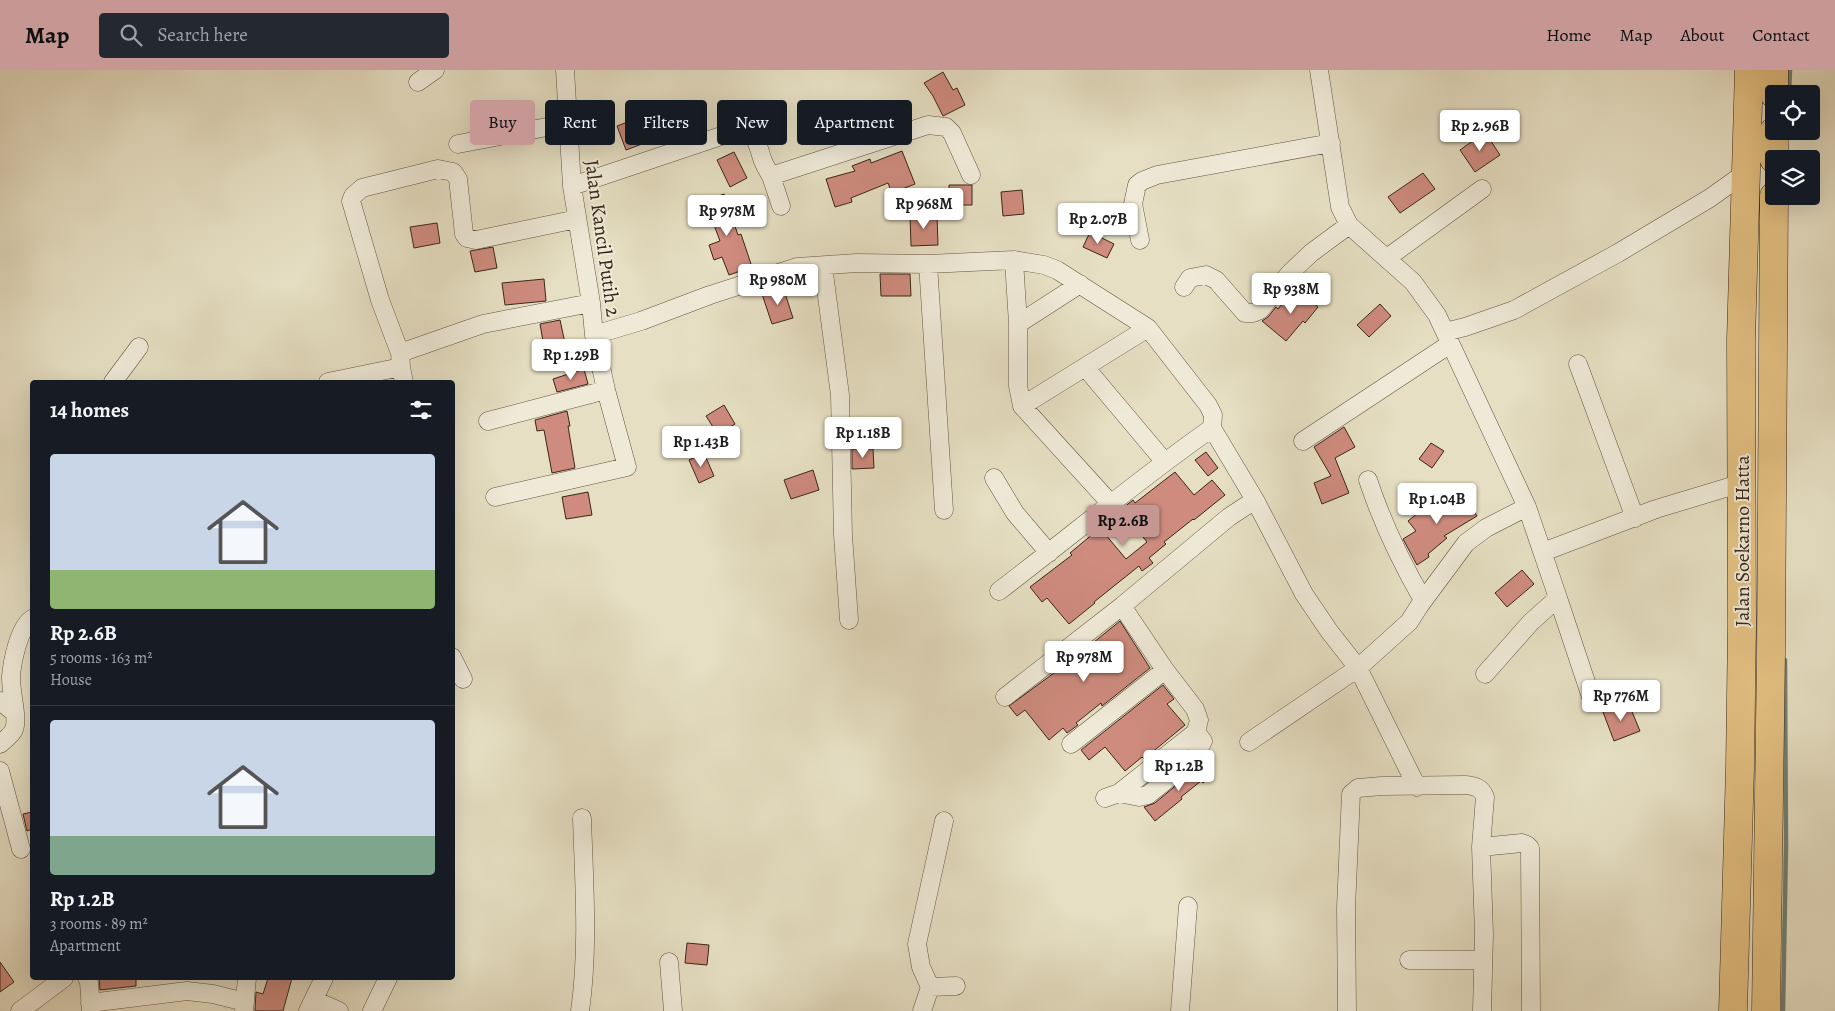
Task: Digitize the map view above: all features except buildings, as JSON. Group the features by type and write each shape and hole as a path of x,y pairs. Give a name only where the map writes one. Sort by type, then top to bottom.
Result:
{"highway":[{"name":"Jalan Soekarno Hatta","path":"1733,1011 1740,768 1742,340 1749,70"},
{"path":"1774,70 1774,85"},
{"name":"Jalan Soekarno Hatta","path":"1766,1011 1774,205"}],"street":[{"path":"418,82 435,70"},
{"name":"Jalan Kancil Putih 2","path":"564,70 566,100"},
{"path":"1318,70 1340,206 1349,225 1413,282 1437,315 1527,506 1592,700"},
{"path":"770,176 928,125 946,127 952,133 971,175"},
{"path":"458,144 545,127"},
{"path":"572,186 744,130 750,133 756,140 781,206"},
{"path":"1140,240 1133,204 1137,185 1142,181 1157,175 1330,143"},
{"name":"Jalan Kancil Putih 2","path":"495,497 627,467 606,390 594,335 591,303 572,186 569,145"},
{"path":"402,367 351,201 353,196 362,188 438,169 453,172 458,179 464,234 467,238 476,240 577,219"},
{"path":"1303,441 1465,327 1514,310 1618,254 1710,198 1745,173"},
{"path":"1387,258 1482,189"},
{"path":"1184,287 1190,278 1206,275 1216,280 1245,313 1253,313 1260,310 1294,269 1349,225"},
{"path":"1014,260 1018,324 1018,386 1022,406 1112,504"},
{"path":"594,335 641,321 710,295 796,268 857,263 928,264 1014,260 1044,265 1057,270 1148,328 1208,405 1214,415 1212,428 1255,500 1304,594 1329,631 1358,668 1417,786"},
{"path":"928,264 944,510"},
{"path":"823,266 840,396 843,535 849,620"},
{"path":"1018,324 1080,284"},
{"path":"338,380 402,367 483,324 591,303"},
{"path":"1022,406 1148,328"},
{"path":"114,380 139,347"},
{"path":"1578,364 1634,518"},
{"path":"1085,367 1164,462"},
{"path":"488,421 606,390"},
{"path":"999,591 1049,554 1164,462 1212,428"},
{"path":"994,478 1015,513 1049,554"},
{"path":"1368,480 1379,513 1410,578 1423,600"},
{"path":"1543,552 1656,509 1742,483"},
{"path":"1005,697 1122,606 1229,517 1255,500"},
{"path":"1249,742 1358,668 1409,622 1423,600 1466,543 1486,528 1527,506"},
{"path":"1485,674 1531,622 1558,598"},
{"path":"1112,796 1148,795 1195,756 1203,741 1196,732 1199,720 1195,708 1122,606"},
{"path":"0,744 14,730 16,723 11,678 22,633 30,620"},
{"path":"455,663 463,679"},
{"path":"1071,744 1166,670"},
{"path":"0,701 15,713"},
{"path":"0,771 21,849"},
{"path":"1347,1011 1346,908 1351,794 1358,788 1382,786 1465,785 1475,786 1482,790 1485,797 1481,847 1484,960 1482,1011"},
{"path":"580,1011 584,989 585,909 582,818"},
{"path":"922,1011 930,987 921,967 917,944 944,821"},
{"path":"1481,847 1522,843 1530,848 1531,1011"},
{"path":"1180,1011 1188,906"},
{"path":"1409,960 1484,960"},
{"path":"669,962 673,1011"},
{"path":"20,1011 61,980"},
{"path":"88,980 90,1007 187,991 213,994 244,1006 247,980"},
{"path":"323,980 311,1005 339,1011"},
{"path":"372,1011 387,980"},
{"path":"930,987 956,986"}],"waterway":[{"path":"1789,85 1790,70"},
{"path":"1783,1011 1786,846 1785,660"}]}
